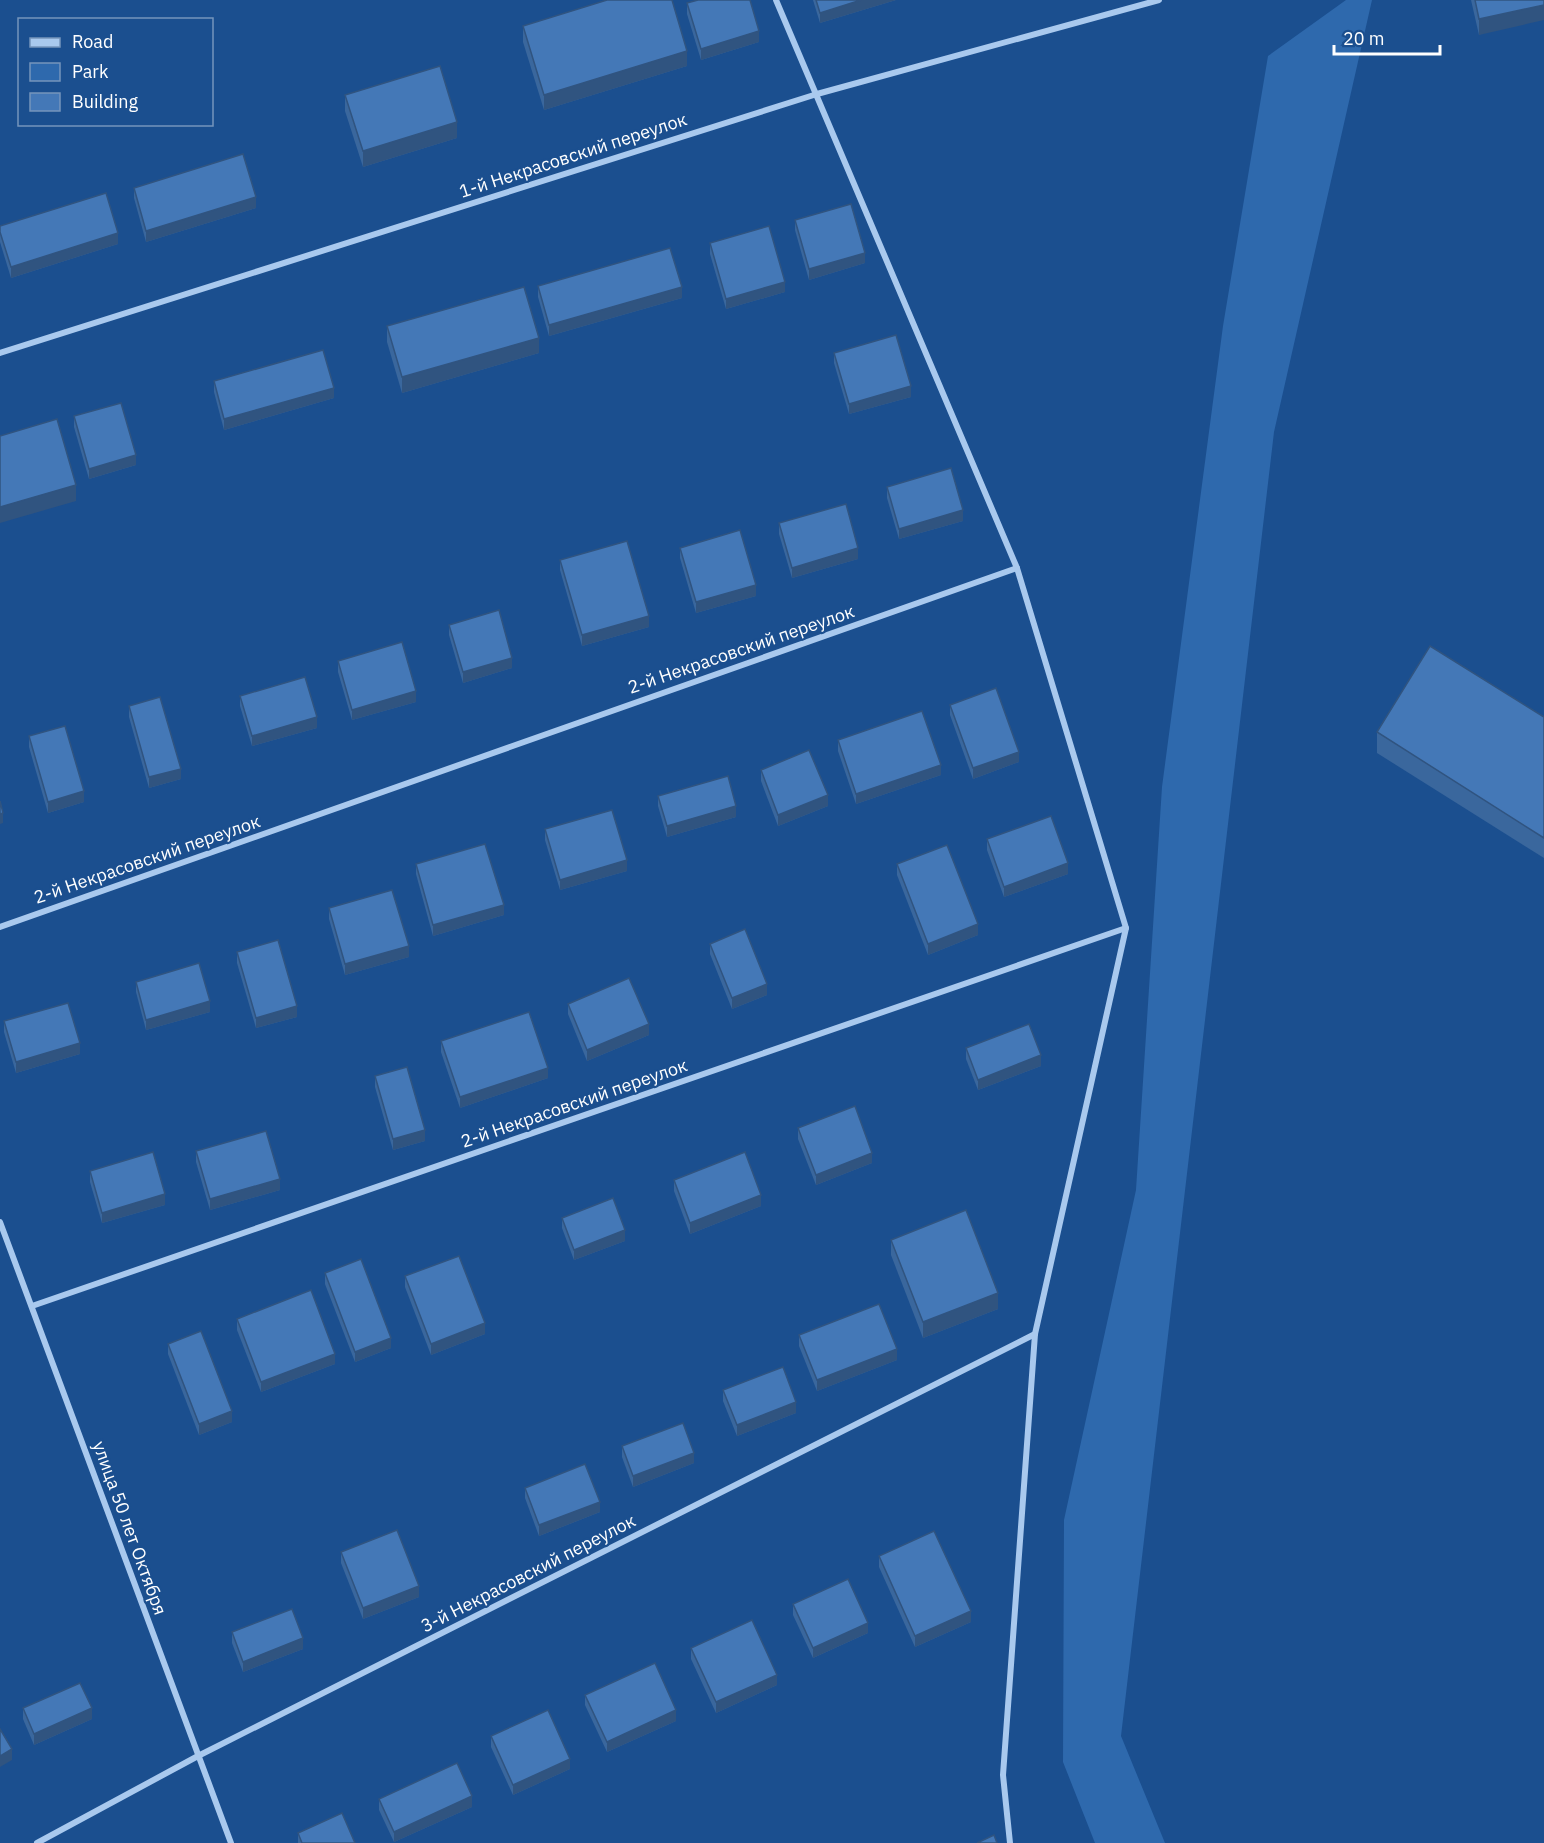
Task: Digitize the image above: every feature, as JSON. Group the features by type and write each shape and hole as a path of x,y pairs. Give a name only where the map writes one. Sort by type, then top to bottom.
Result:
{"street":[{"path":"776,0 1017,568 1126,928 1035,1334 1003,1775 1010,1843"},
{"name":"1-й Некрасовский переулок","path":"0,353 817,94 1159,0"},
{"name":"2-й Некрасовский переулок","path":"0,927 1017,568"},
{"name":"2-й Некрасовский переулок","path":"32,1306 1126,928"},
{"name":"улица 50 лет Октября","path":"0,1222 231,1843"},
{"name":"3-й Некрасовский переулок","path":"37,1843 198,1756 1035,1334"}],"green space":[{"path":"1346,0 1372,0 1274,432 1121,1736 1165,1843 1095,1843 1063,1762 1064,1520 1136,1190 1162,787 1223,326 1268,56"}],"building":[{"path":"607,0 672,0 687,51 544,95 523,26"},
{"path":"698,0 750,0 759,31 701,49 687,3"},
{"path":"816,0 861,0 820,13"},
{"path":"1475,0 1544,0 1544,5 1479,19"},
{"path":"440,66 457,122 363,151 345,95"},
{"path":"243,154 256,197 146,231 134,188"},
{"path":"106,193 118,233 11,267 0,226"},
{"path":"851,204 865,253 809,269 795,220"},
{"path":"769,226 785,282 726,299 710,243"},
{"path":"670,248 682,287 549,325 538,286"},
{"path":"524,287 539,338 402,377 387,326"},
{"path":"896,335 911,386 849,404 834,353"},
{"path":"323,350 334,388 224,419 214,381"},
{"path":"121,403 136,455 89,469 74,416"},
{"path":"57,419 76,485 0,507 0,436"},
{"path":"951,468 963,510 899,529 887,487"},
{"path":"846,504 858,548 792,568 779,523"},
{"path":"740,530 756,585 696,602 680,548"},
{"path":"627,541 649,616 582,635 560,560"},
{"path":"499,610 512,658 463,672 449,625"},
{"path":"402,642 416,691 352,710 338,661"},
{"path":"1430,646 1544,717 1544,838 1377,732"},
{"path":"305,677 317,717 252,736 240,696"},
{"path":"996,688 1019,752 973,768 950,705"},
{"path":"160,697 181,769 149,777 129,706"},
{"path":"922,711 941,765 856,794 838,740"},
{"path":"65,726 84,791 48,802 29,736"},
{"path":"809,750 828,795 778,815 761,770"},
{"path":"728,776 736,806 667,826 658,796"},
{"path":"612,810 627,860 560,880 545,829"},
{"path":"1051,816 1068,863 1004,887 987,839"},
{"path":"485,844 504,905 433,925 416,864"},
{"path":"947,845 978,924 928,944 897,864"},
{"path":"392,890 409,946 345,964 329,908"},
{"path":"745,929 767,984 732,998 710,944"},
{"path":"278,940 297,1006 256,1018 237,952"},
{"path":"199,963 210,1001 146,1020 136,982"},
{"path":"629,978 649,1024 587,1050 568,1004"},
{"path":"68,1003 80,1043 16,1062 4,1021"},
{"path":"529,1012 548,1068 460,1097 441,1041"},
{"path":"1029,1024 1041,1055 978,1080 966,1048"},
{"path":"407,1067 425,1130 393,1139 375,1076"},
{"path":"855,1106 872,1153 816,1175 798,1128"},
{"path":"266,1131 280,1179 210,1199 196,1151"},
{"path":"153,1152 165,1194 102,1213 90,1171"},
{"path":"745,1152 761,1195 690,1223 674,1180"},
{"path":"613,1198 625,1230 574,1250 562,1218"},
{"path":"966,1210 998,1293 923,1322 891,1240"},
{"path":"459,1256 485,1323 431,1344 405,1276"},
{"path":"361,1259 391,1338 355,1352 325,1273"},
{"path":"311,1290 335,1354 261,1382 237,1319"},
{"path":"879,1304 897,1349 817,1380 799,1335"},
{"path":"201,1331 232,1411 199,1424 168,1344"},
{"path":"783,1367 796,1402 737,1425 723,1390"},
{"path":"683,1423 694,1453 633,1476 622,1446"},
{"path":"585,1464 600,1502 539,1525 525,1488"},
{"path":"397,1530 419,1586 363,1608 341,1552"},
{"path":"934,1531 971,1611 915,1636 879,1556"},
{"path":"848,1579 868,1623 813,1648 793,1604"},
{"path":"292,1609 303,1638 243,1662 232,1632"},
{"path":"752,1620 777,1675 716,1702 691,1648"},
{"path":"655,1663 676,1710 607,1742 585,1695"},
{"path":"80,1683 92,1708 34,1734 23,1708"},
{"path":"548,1710 570,1759 513,1785 491,1736"},
{"path":"0,1729 12,1749 0,1756"},
{"path":"457,1763 472,1796 394,1832 379,1799"},
{"path":"342,1813 355,1843 302,1843 298,1833"},
{"path":"994,1835 997,1843 977,1843"}]}
